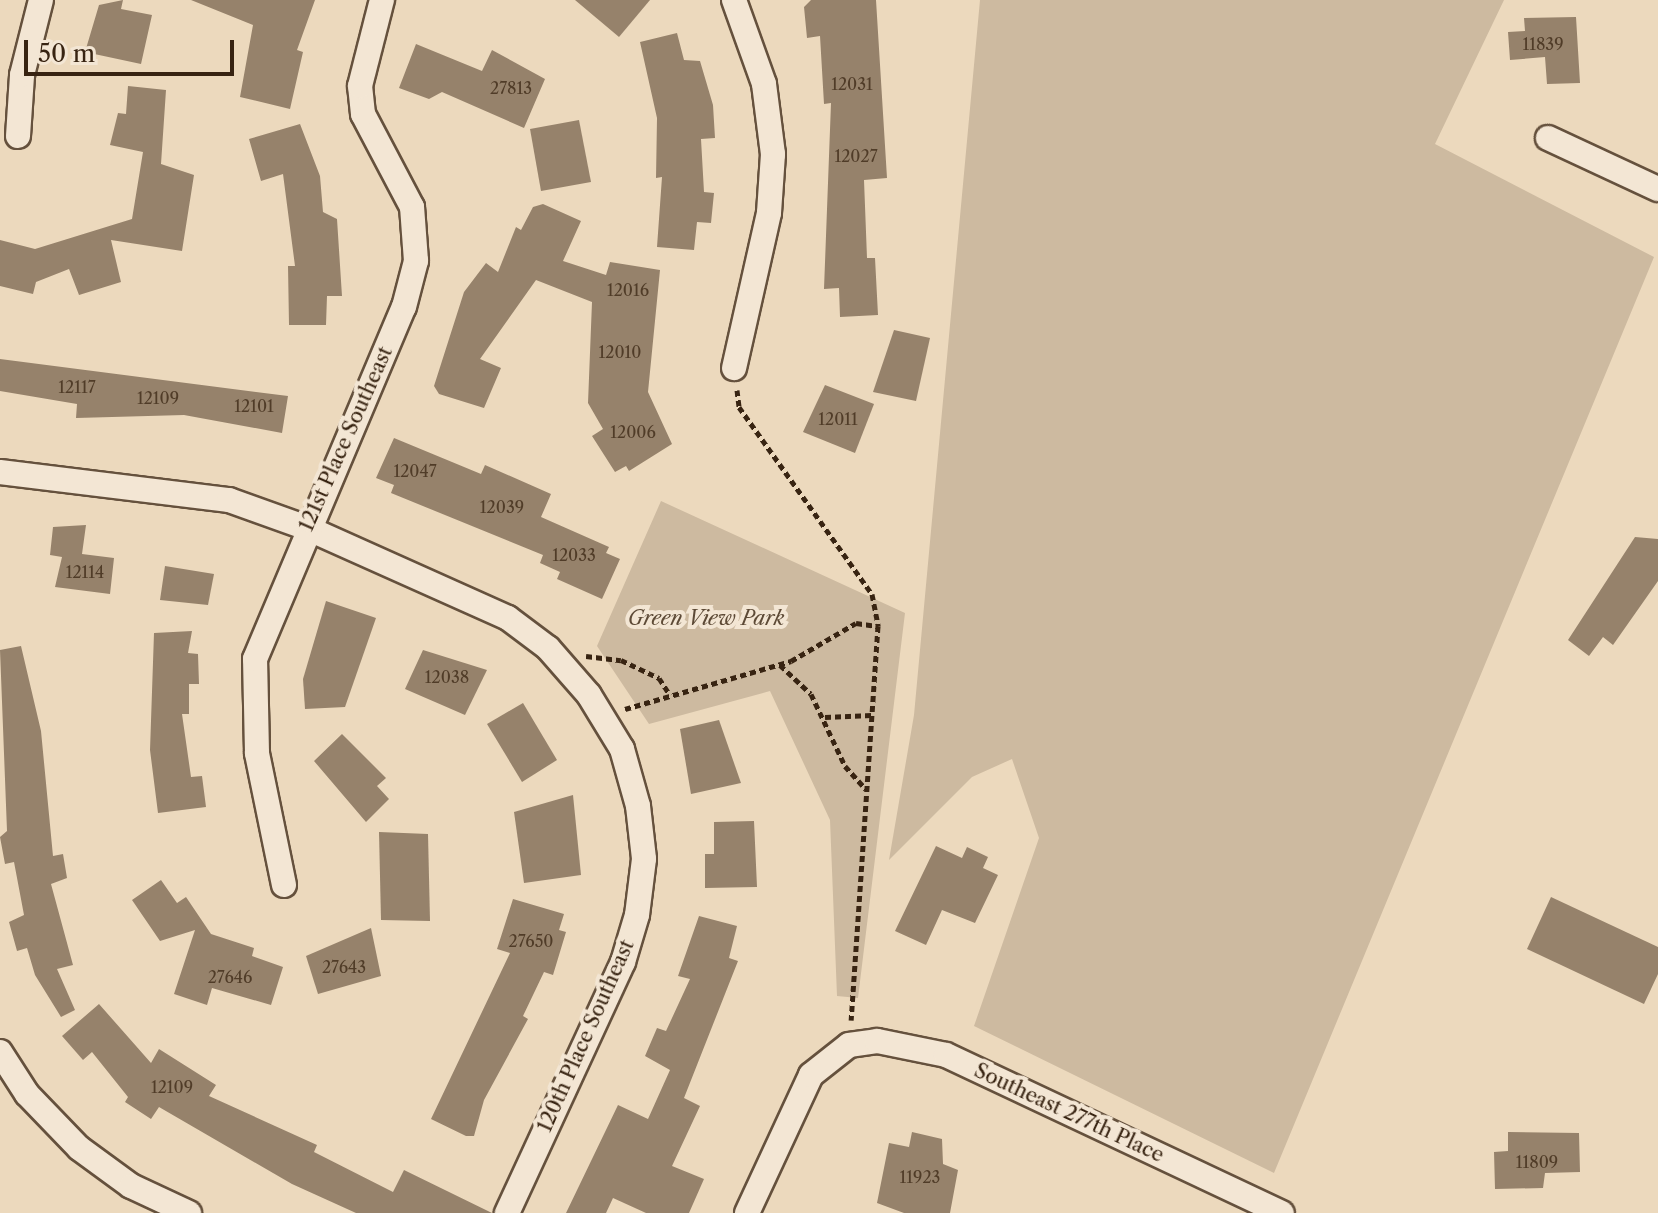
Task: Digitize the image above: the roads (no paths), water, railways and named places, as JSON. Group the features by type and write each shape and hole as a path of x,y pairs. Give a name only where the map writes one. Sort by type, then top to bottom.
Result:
{"street":[{"path":"18,136 22,75 41,0"},
{"name":"121st Place Southeast","path":"284,885 252,696 267,619 404,307 416,261 412,207 363,114 360,86 382,0"},
{"path":"734,0 764,84 773,154 769,213 734,368"},
{"path":"1548,138 1658,189"},
{"path":"0,472 229,500 307,528"},
{"name":"120th Place Southeast","path":"307,528 508,618 561,662 602,716 622,749 638,806 644,859 637,915 623,962 507,1213"},
{"name":"Southeast 277th Place","path":"748,1213 811,1075 849,1045 877,1041 946,1055 1282,1213"},
{"path":"0,1052 27,1094 79,1148 131,1186 189,1213"}],"park label":[{"name":"Green View Park","path":"706,618"}]}
